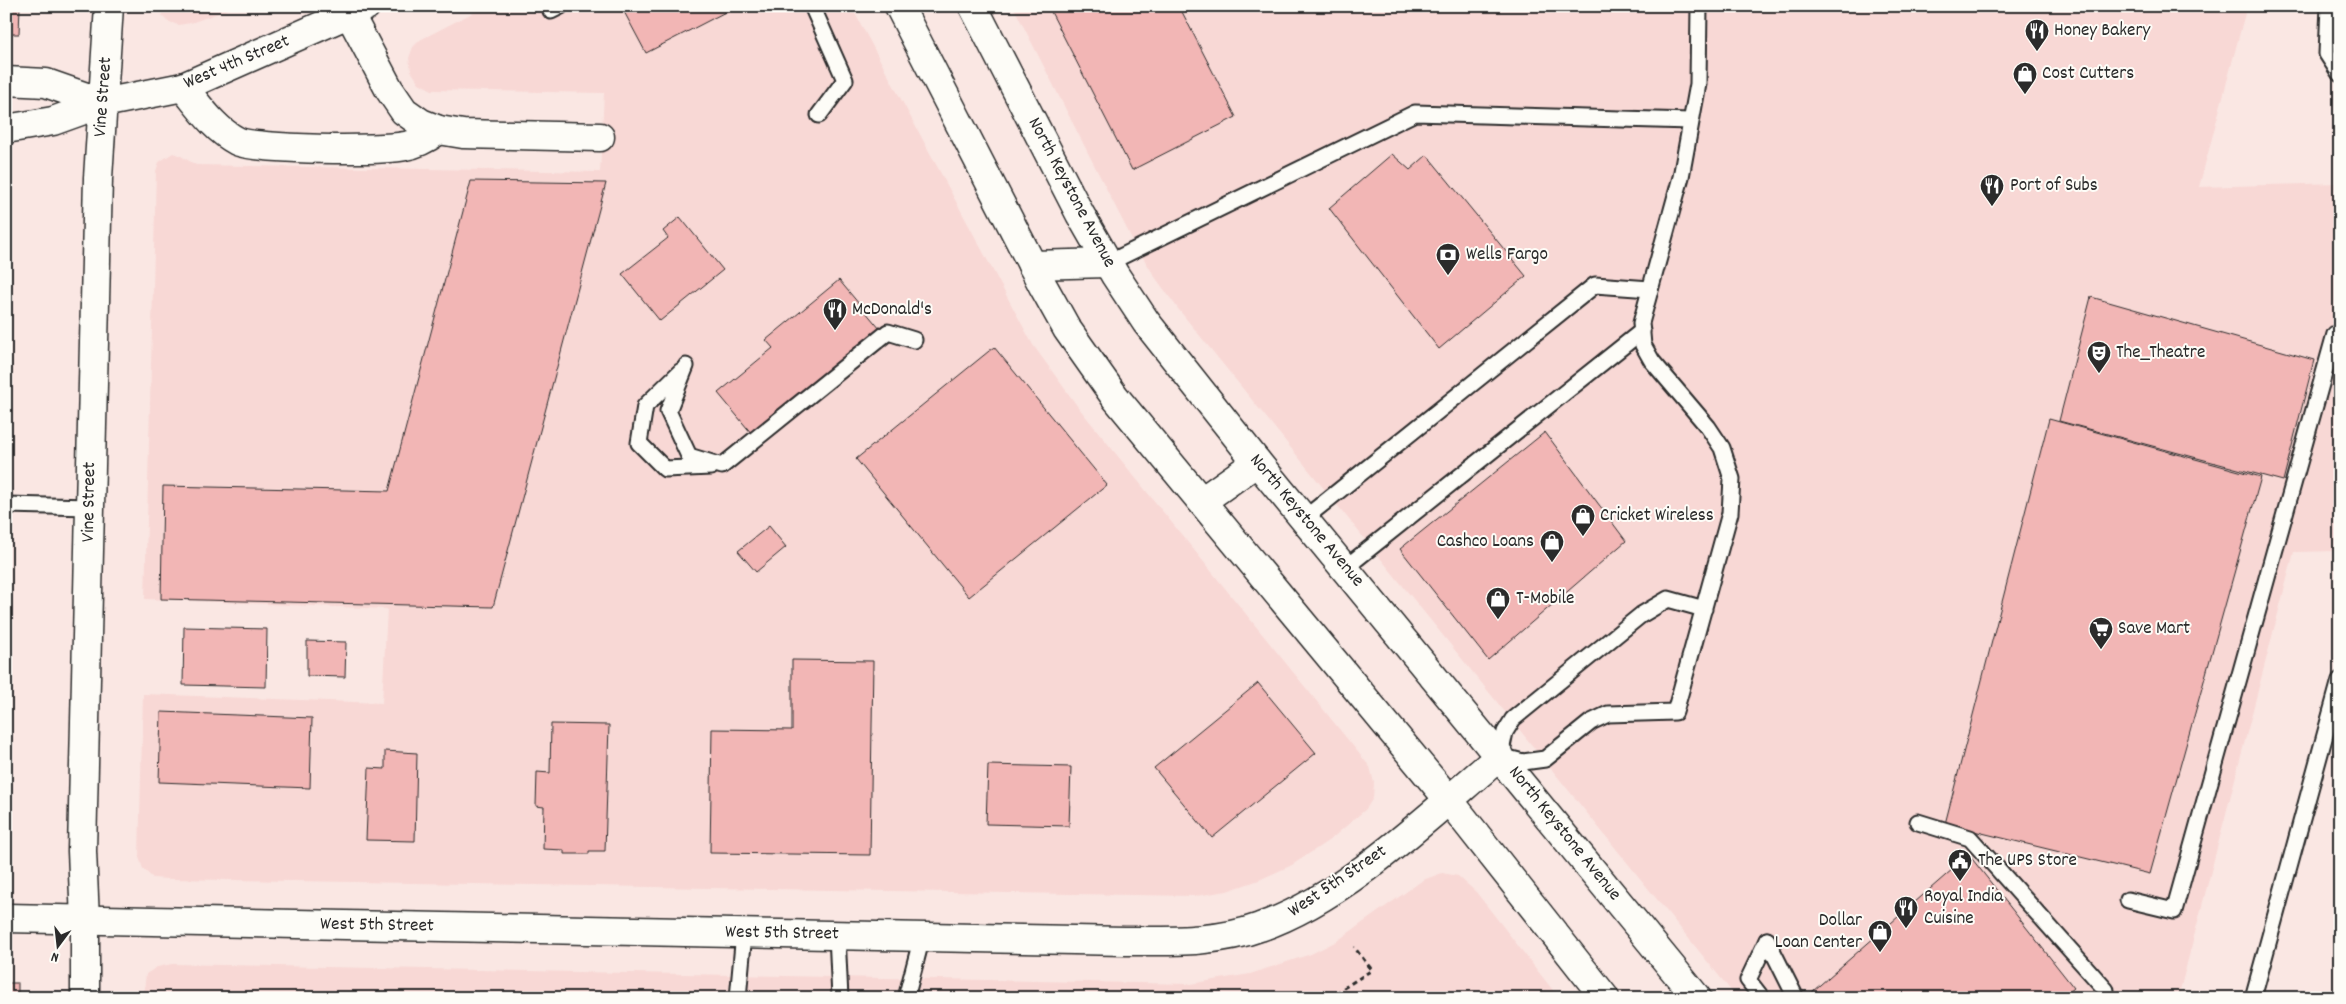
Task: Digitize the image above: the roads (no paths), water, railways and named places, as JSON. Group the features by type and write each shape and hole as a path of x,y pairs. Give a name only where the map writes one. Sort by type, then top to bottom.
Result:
{"main road":[{"name":"Vine Street","path":"85,998 85,920 82,850 90,508 98,178 109,6"},
{"path":"899,6 1032,265 1087,359 1115,396 1448,799 1605,998"},
{"name":"North Keystone Avenue","path":"973,6 1080,214 1146,322 1257,462 1305,518 1697,998"},
{"path":"358,10 388,89 404,111 422,123 439,130 463,134 600,138"},
{"name":"West 4th Street","path":"6,129 53,121 103,103 183,87 358,10"},
{"path":"6,81 46,83 103,103"},
{"path":"183,87 219,131 239,142 264,146 367,150 404,147 426,140 439,130"},
{"path":"1032,265 1108,262"},
{"path":"1202,501 1257,462"},
{"name":"West 5th Street","path":"6,918 837,936 1170,941 1230,935 1259,928 1290,915 1342,884 1500,756"}],"lane":[{"path":"812,6 845,80 820,115"},
{"path":"1699,6 1698,84 1681,177 1641,323 1643,345 1652,361 1708,427 1722,448 1732,479 1730,513 1704,609 1675,712 1608,714 1591,722 1545,759 1523,762 1500,756 1504,732 1513,719 1640,615 1668,599 1704,609"},
{"path":"2329,6 2327,54 2340,74"},
{"path":"1108,262 1415,113 1690,121"},
{"path":"1305,518 1595,285 1650,289"},
{"path":"1345,568 1642,331"},
{"path":"722,466 689,456 668,412 686,366 645,406 638,443 665,469 722,466 888,332 914,340"},
{"path":"2128,900 2174,911 2334,334 2340,335"},
{"path":"6,505 90,508"},
{"path":"2253,998 2340,680"},
{"path":"1918,822 1970,838 2106,990"},
{"path":"738,998 744,933"},
{"path":"837,936 840,998"},
{"path":"906,998 922,937"},
{"path":"1762,998 1748,980 1767,940 1796,998"}],"place":[{"name":"Honey Bakery","path":"2037,52"},
{"name":"Cost Cutters","path":"2025,95"},
{"name":"Port of Subs","path":"1992,207"},
{"name":"Wells Fargo","path":"1448,276"},
{"name":"McDonald's","path":"835,331"},
{"name":"The_Theatre","path":"2099,374"},
{"name":"Cricket Wireless","path":"1583,537"},
{"name":"Cashco Loans","path":"1552,563"},
{"name":"T-Mobile","path":"1498,620"},
{"name":"Save Mart","path":"2101,650"},
{"name":"The UPS Store","path":"1960,882"},
{"name":"Royal India Cuisine","path":"1906,929"},
{"name":"Dollar Loan Center","path":"1880,953"}]}
